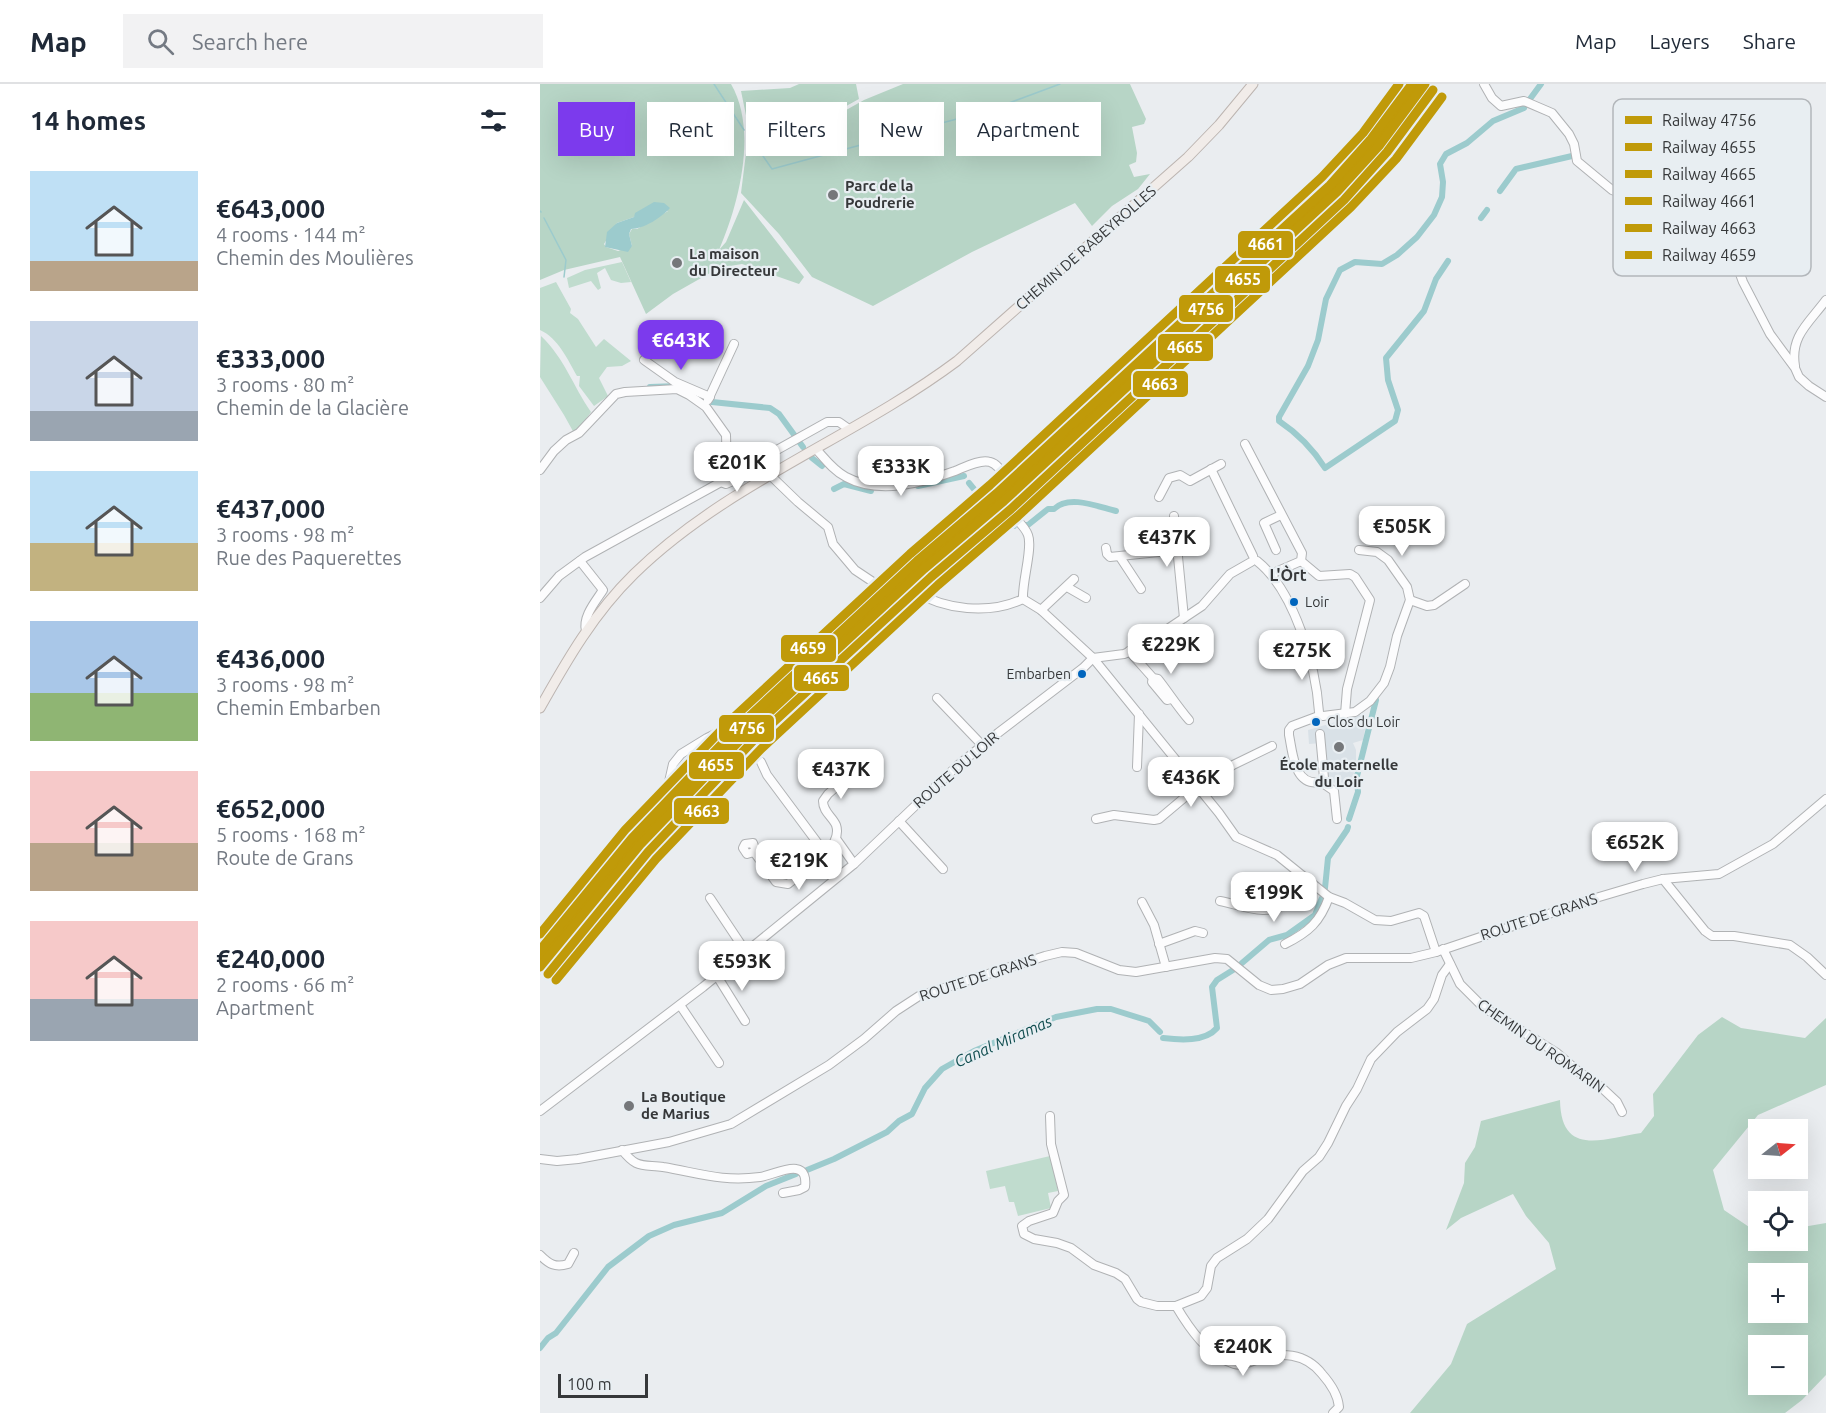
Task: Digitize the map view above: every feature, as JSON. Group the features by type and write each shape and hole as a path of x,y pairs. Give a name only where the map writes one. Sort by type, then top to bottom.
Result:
{"main road":[{"name":"CHEMIN DE RABEYROLLES","path":"540,708 586,631 627,581 670,542 691,526 772,475 926,384 966,354 1207,138 1253,84"}],"street":[{"path":"1484,84 1492,98 1501,106 1524,101 1552,113 1569,134 1574,144 1577,161 1602,184 1613,190"},
{"path":"1743,276 1762,320 1799,377 1826,397"},
{"path":"1795,368 1793,350 1795,340 1826,300"},
{"path":"706,407 734,344"},
{"path":"644,360 675,382 710,397"},
{"path":"540,470 554,451 566,440 579,433 616,394 677,389 706,407 726,435 730,474 733,481 726,484 721,482 579,561 559,576 540,598"},
{"path":"730,474 827,422 839,422 849,429"},
{"path":"1245,444 1301,549 1301,561"},
{"path":"816,449 837,471 855,482 865,484 885,486 936,478 983,461 997,465 1008,482"},
{"path":"1159,496 1169,478 1180,475 1190,481 1221,464"},
{"path":"745,468 772,475 798,502 828,527 833,544 855,570 882,588"},
{"path":"1211,469 1254,559 1271,574 1290,606 1312,664 1319,715"},
{"path":"836,667 914,591 971,539 1011,507 1019,499 1020,495 1016,492"},
{"path":"1011,507 1010,512 1028,534 1029,542 1022,583 1023,599"},
{"path":"1276,550 1264,523 1281,515"},
{"path":"1174,516 1184,618"},
{"path":"623,842 644,813 666,795 673,764 681,753 739,722 826,637 882,588 951,522 956,523 971,539"},
{"path":"1106,548 1110,557 1178,550"},
{"path":"1337,819 1334,791 1321,782 1314,783 1301,777 1295,766 1289,730 1292,726 1319,715 1355,712 1370,701 1384,683 1390,668 1397,636 1410,600 1407,587 1388,560 1377,552 1359,550"},
{"path":"1120,557 1140,589"},
{"path":"1093,658 1124,654 1139,648 1202,606 1230,574 1254,559"},
{"path":"579,561 603,590 587,619 586,631"},
{"path":"1271,574 1301,561"},
{"path":"1301,561 1319,576 1350,574 1370,600 1347,689 1345,714"},
{"path":"1041,610 1074,579"},
{"path":"1410,600 1427,606 1434,605 1466,584"},
{"path":"1067,587 1086,598"},
{"path":"914,591 958,606 983,609 1023,599 1041,610 1093,658 1236,837 1277,855 1329,897 1318,922 1285,944"},
{"path":"1129,651 1153,678 1158,679 1190,720"},
{"name":"ROUTE DU LOIR","path":"540,1111 717,976 854,864 957,766 1093,658"},
{"path":"937,698 982,746"},
{"path":"1137,767 1139,714"},
{"path":"1320,734 1324,778 1321,782"},
{"path":"1096,819 1114,815 1154,820 1197,787 1233,765 1272,746"},
{"path":"754,852 776,882 788,884 832,848 837,840 837,828 823,806 823,801 870,757"},
{"path":"762,762 767,775 825,853"},
{"name":"ROUTE DE GRANS","path":"540,1159 557,1161 578,1159 669,1142 731,1124 830,1065 896,1011 919,996 1062,952 1076,953 1119,970 1136,972 1215,958 1227,959 1259,985 1271,990 1283,989 1300,984 1328,965 1346,958 1411,958 1599,897 1663,879 1719,874 1773,844 1826,799"},
{"path":"898,821 943,869"},
{"path":"837,840 854,864"},
{"path":"1220,901 1266,911 1277,909 1288,901 1304,878"},
{"path":"1663,879 1705,931 1712,936 1734,936 1790,945 1826,975"},
{"name":"CHEMIN DU ROMARIN","path":"1329,897 1375,920 1391,921 1419,913 1424,916 1460,984 1484,1007 1557,1053 1601,1087 1617,1102 1622,1112"},
{"path":"710,898 746,952"},
{"path":"1142,902 1154,925 1166,967"},
{"path":"1159,944 1194,931 1203,933"},
{"path":"1050,1116 1051,1144 1064,1195 1058,1201 1053,1213 1029,1221 1022,1226 1024,1234 1034,1239 1071,1248 1094,1265 1116,1273 1125,1279 1141,1302 1158,1306 1176,1306 1201,1296 1207,1288 1211,1266 1217,1258 1247,1239 1268,1219 1303,1171 1319,1157 1371,1059 1397,1032 1427,1008 1434,999 1442,975 1450,964"},
{"path":"717,976 745,1021"},
{"path":"680,1005 718,1063"},
{"path":"622,1150 634,1163 719,1179 762,1177 791,1169 804,1173 805,1187 783,1193"},
{"path":"540,1255 550,1264 560,1266 568,1264 574,1253"},
{"path":"1176,1306 1195,1334 1215,1355 1235,1364 1247,1364 1268,1357 1299,1356 1308,1359 1329,1382 1339,1407 1333,1413"}],"shaded area":[{"path":"1409,84 1432,84 1411,118 1371,164 1324,212 1038,477 971,535 959,522 1026,463 1308,201 1360,148"},
{"path":"953,528 965,541 915,583 726,762 678,811 628,867 540,975 540,956 639,831 740,728"},
{"name":"École maternelle du Loir","path":"1360,715 1366,724 1363,740 1353,743 1356,750 1356,767 1351,782 1327,783 1322,743 1309,744 1308,730"}],"green space":[{"path":"540,84 731,84 739,102 743,123 743,167 733,211 719,250 726,242 744,200 804,277 799,284 742,264 712,269 710,273 673,294 646,314 620,257 564,270 540,280","holes":["649,206 668,211 637,229 632,229 629,234 632,246 618,251 604,244 617,223 634,217"]},
{"path":"799,84 856,84 859,99 847,105 847,102 746,102 746,115 741,91 790,88"},
{"path":"903,84 1130,84 1146,119 1144,124 1132,127 1137,153 1136,162 1129,165 1134,177 1150,174 1138,189 1112,206 1092,226 1075,203 972,252 873,306 812,277 779,234 741,193 746,153 746,156 847,156 847,110 859,103 859,156 944,156 944,102 860,102"},
{"path":"622,262 631,282 621,283 611,280 605,268 597,273 601,288 598,290 591,281 569,288 567,278 585,270"},
{"path":"556,282 571,309 570,313 578,319 596,347 604,339 631,361 622,366 607,367 599,378 608,396 594,406 579,386 580,376 577,376 562,350 552,338 540,330 540,288"},
{"path":"541,336 563,363 591,412 574,433 540,377"},
{"path":"1722,1017 1741,1028 1805,1038 1826,1018 1826,1085 1758,1115 1755,1119 1748,1119 1748,1127 1713,1170 1724,1210 1748,1226 1748,1251 1808,1251 1808,1226 1826,1223 1826,1375 1808,1394 1808,1335 1748,1335 1748,1395 1807,1395 1785,1413 1410,1413 1451,1364 1467,1324 1556,1269 1549,1243 1526,1216 1513,1194 1461,1218 1446,1230 1464,1183 1465,1163 1475,1147 1481,1121 1560,1100 1562,1118 1568,1130 1576,1137 1586,1140 1612,1138 1641,1133 1654,1116 1653,1094 1698,1035"},
{"path":"1050,1156 1058,1191 1048,1193 1051,1208 1018,1216 1014,1202 1009,1202 1005,1186 990,1189 986,1171"}],"water":[{"path":"654,202 664,203 670,208 652,222 631,229 629,234 632,246 628,252 605,247 607,232 617,223 634,217 635,213"}],"waterway":[{"path":"714,84 744,130"},
{"path":"847,149 990,110 1060,84"},
{"path":"1530,99 1541,84"},
{"name":"Canal Miramas","path":"1448,261 1436,279 1424,311 1386,358 1388,380 1398,410 1395,421 1325,468 1304,442 1279,421 1279,417 1308,366 1318,340 1326,299 1340,270 1355,262 1382,264 1397,255 1417,237 1434,215 1442,197 1443,182 1440,164 1446,154 1467,143 1493,121 1524,108"},
{"path":"763,156 772,169 820,156"},
{"path":"1500,191 1516,169 1572,156"},
{"path":"1481,218 1487,210"},
{"path":"544,218 566,260 564,277"},
{"path":"650,387 678,386"},
{"path":"704,398 712,402 770,408 779,414 803,447"},
{"path":"812,458 822,466"},
{"path":"918,486 964,476"},
{"path":"969,483 978,494"},
{"path":"834,489 844,484 871,491"},
{"path":"1025,525 1048,509 1054,509 1068,502 1084,503 1116,511"},
{"path":"1002,522 1014,526"},
{"name":"Canal Miramas","path":"1349,819 1358,792 1357,776 1376,700"},
{"name":"Canal Miramas","path":"1325,888 1328,858 1348,827"},
{"name":"Canal Miramas","path":"1242,963 1269,940 1287,935 1315,915 1322,898"},
{"name":"Canal Miramas","path":"1163,1038 1199,1038 1212,1033 1217,1028 1212,987 1217,980 1233,970"},
{"name":"Canal Miramas","path":"807,1170 887,1132 899,1121 912,1114 925,1088 942,1069 974,1051 1056,1017 1097,1009 1111,1009 1149,1021 1160,1032"},
{"name":"Canal Miramas","path":"540,1348 548,1338 556,1333 608,1267 649,1236 674,1225 722,1213 766,1186 796,1174"}],"rail line":[{"name":"4659","path":"540,934 625,830 732,719 910,554 990,485 1322,177 1363,133 1399,84"},
{"name":"4661","path":"540,950 632,838 739,726 917,561 997,493 1330,185 1371,139 1412,84"},
{"name":"4756","path":"540,961 637,842 744,731 922,565 1002,498 1335,189 1375,144 1420,84"},
{"name":"4655","path":"540,967 640,845 746,734 924,569 1004,501 1337,192 1379,146 1425,84"},
{"name":"4665","path":"548,974 648,852 753,741 931,577 1011,509 1344,200 1387,152 1433,90"},
{"name":"4663","path":"556,980 656,859 761,749 938,585 1018,516 1351,207 1396,159 1442,97"}],"place":[{"name":"Parc de la Poudrerie","path":"833,195"},
{"name":"La maison du Directeur","path":"677,263"},
{"name":"Loir","path":"1294,602"},
{"name":"Embarben","path":"1082,674"},
{"name":"Clos du Loir","path":"1316,722"},
{"name":"École maternelle du Loir","path":"1339,747"},
{"name":"La Boutique de Marius","path":"629,1106"}],"district":[{"name":"L'Òrt","path":"1288,575"}]}
